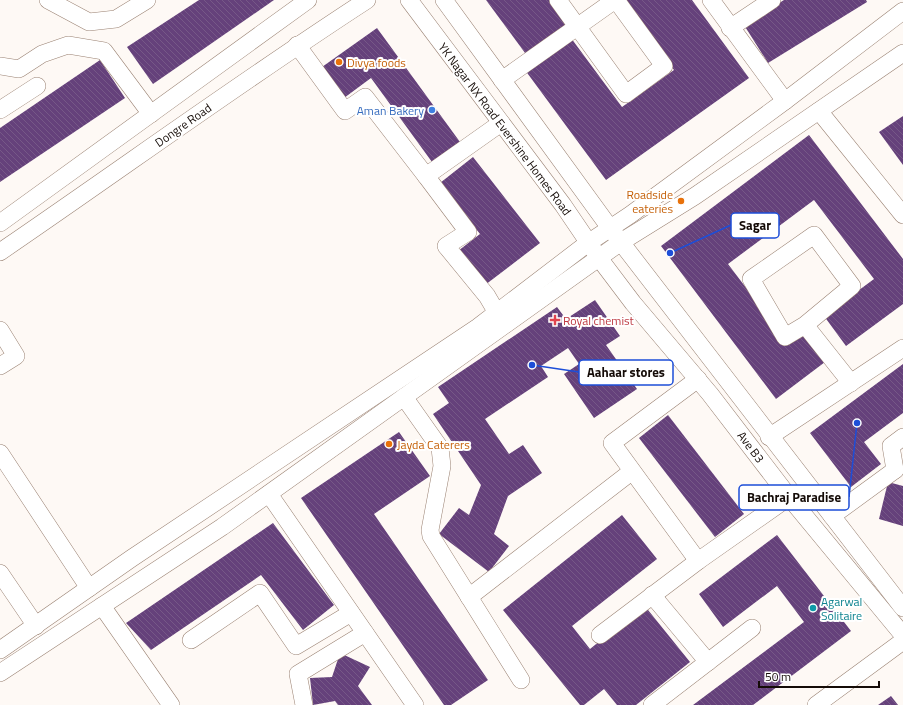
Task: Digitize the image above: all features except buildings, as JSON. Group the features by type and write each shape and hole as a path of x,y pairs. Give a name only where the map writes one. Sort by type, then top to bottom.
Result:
{"street":[{"path":"48,0 89,22 116,19 147,0"},
{"path":"0,223 308,0"},
{"name":"Dongre Road","path":"0,252 297,45 367,0"},
{"name":"YK Nagar NX Road Evershine Homes Road","path":"409,0 563,205 599,258"},
{"name":"YK Nagar NX Road Evershine Homes Road","path":"444,0 610,228 622,242"},
{"path":"502,80 578,27 616,0 664,66 626,94 578,27 558,0"},
{"path":"711,0 730,28 785,101"},
{"path":"730,28 772,0"},
{"path":"0,650 89,588 497,313 588,243 630,215 785,101 903,11"},
{"path":"0,66 19,69 42,54 68,45 104,51 152,114"},
{"path":"297,45 345,111 365,97 468,232 446,246 487,296 497,313"},
{"path":"0,673 222,527 599,258 695,196 903,53"},
{"path":"0,110 37,86"},
{"path":"819,111 903,215"},
{"path":"426,176 501,123"},
{"path":"814,234 852,286 805,325 785,337 750,279 814,234"},
{"name":"Ave B3","path":"622,242 769,437 900,598"},
{"name":"Ave B3","path":"599,258 633,303 698,379 789,497 903,635"},
{"path":"805,325 851,383"},
{"path":"0,330 16,356 0,366"},
{"path":"769,437 903,348"},
{"path":"698,379 612,443 631,472 698,561"},
{"path":"404,397 440,448 442,466 430,530 431,536 521,680"},
{"path":"832,516 899,472 892,446 903,437"},
{"path":"0,453 89,588"},
{"path":"469,597 631,472"},
{"path":"269,494 415,705"},
{"path":"600,635 698,561 789,497"},
{"path":"0,573 36,626"},
{"path":"192,640 260,593 296,646 351,613"},
{"path":"652,595 708,662"},
{"path":"102,606 171,705"},
{"path":"652,705 752,628"},
{"path":"304,705 298,674 366,633"},
{"path":"816,705 903,641"}],"place":[{"name":"Divya foods","path":"339,62"},
{"name":"Aman Bakery","path":"432,110"},
{"name":"Roadside eateries","path":"681,201"},
{"name":"Sagar","path":"670,253"},
{"name":"Royal chemist","path":"555,320"},
{"name":"Aahaar stores","path":"532,365"},
{"name":"Bachraj Paradise","path":"857,423"},
{"name":"Jayda Caterers","path":"389,444"},
{"name":"Agarwal Solitaire","path":"813,608"}]}
